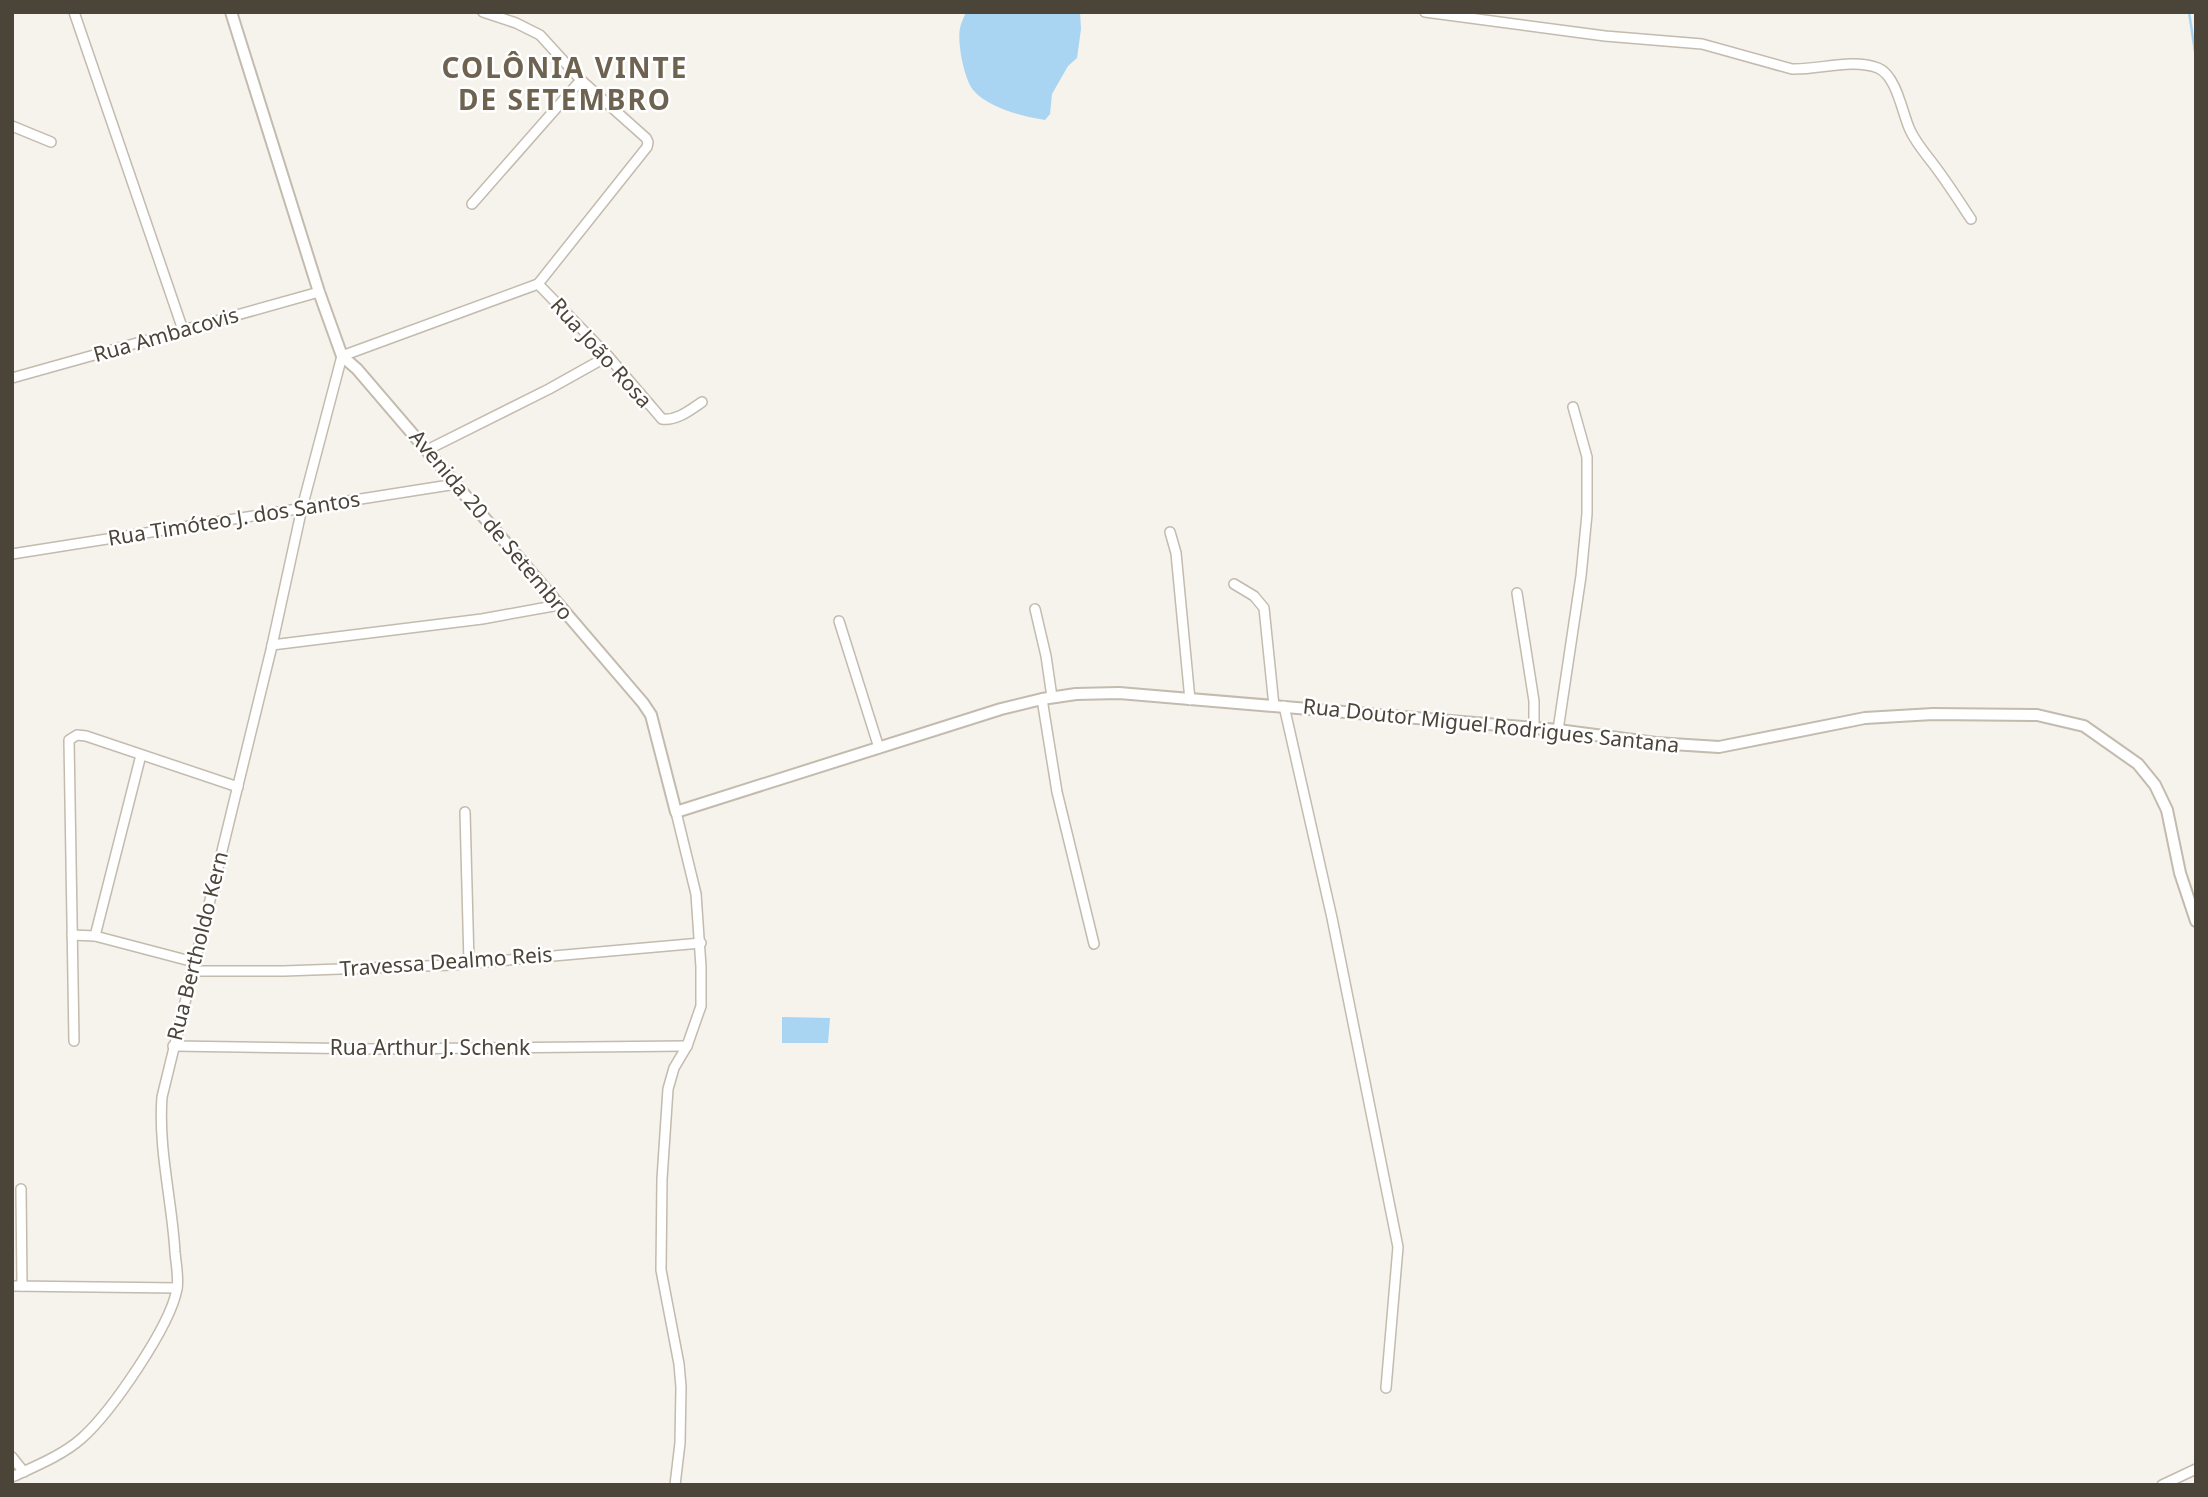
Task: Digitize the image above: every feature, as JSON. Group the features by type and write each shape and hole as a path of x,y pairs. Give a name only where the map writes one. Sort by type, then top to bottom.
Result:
{"street":[{"path":"74,12 183,330"},
{"name":"Avenida 20 de Setembro","path":"231,12 319,292 342,356 357,369 427,450 651,715 696,894 701,943 701,1006 687,1046 674,1068 668,1089 660,1229 664,1293 679,1364 681,1387 680,1443 675,1485"},
{"path":"342,356 538,284 647,147 646,138 581,80 540,35 516,23 483,12"},
{"path":"1425,12 1605,36 1702,44 1792,69 1839,65 1874,67 1884,71 1921,149 1971,219"},
{"path":"472,204 581,80"},
{"path":"12,126 51,142"},
{"name":"Rua João Rosa","path":"538,284 608,356 662,419 678,417 702,402"},
{"name":"Rua Ambacovis","path":"12,378 319,292"},
{"name":"Rua Bertholdo Kern","path":"12,1477 57,1455 83,1437 111,1405 153,1343 169,1314 177,1288 174,1230 161,1116 162,1097 272,645 302,508 342,356"},
{"path":"427,450 608,356"},
{"path":"1559,730 1587,514 1587,457 1573,407"},
{"name":"Rua Timóteo J. dos Santos","path":"12,554 456,484"},
{"path":"1170,532 1176,553 1189,700"},
{"path":"1234,584 1254,596 1264,608 1279,706 1332,918 1398,1247 1386,1388"},
{"path":"1517,593 1534,701 1534,729"},
{"path":"272,645 482,619 559,605"},
{"path":"1035,609 1046,656 1047,698 1057,792 1094,944"},
{"path":"839,621 879,748"},
{"name":"Rua Doutor Miguel Rodrigues Santana","path":"676,812 1001,709 1047,698 1119,693 1559,730 1664,744 1719,747 1865,718 1933,713 2037,715 2084,726 2138,764 2155,785 2166,810 2179,873 2196,921"},
{"path":"74,1041 69,740 77,735 86,736 238,787"},
{"path":"95,936 141,755"},
{"path":"465,813 469,963"},
{"name":"Travessa Dealmo Reis","path":"72,935 95,936 193,967 310,971 469,963 701,943"},
{"name":"Rua Arthur J. Schenk","path":"173,1046 375,1049 687,1046"},
{"path":"21,1189 17,1286 177,1288"},
{"path":"12,1457 24,1472"},
{"path":"2162,1485 2196,1469"}],"water":[{"path":"966,12 1080,12 1081,29 1077,58 1068,66 1052,94 1050,114 1045,120 998,107 980,97 970,86 964,70 960,42 960,28"},
{"path":"782,1017 830,1018 828,1043 782,1043"}],"waterway":[{"path":"2189,12 2196,58"}],"district":[{"name":"COLÔNIA VINTE DE SETEMBRO","path":"565,84"}]}
